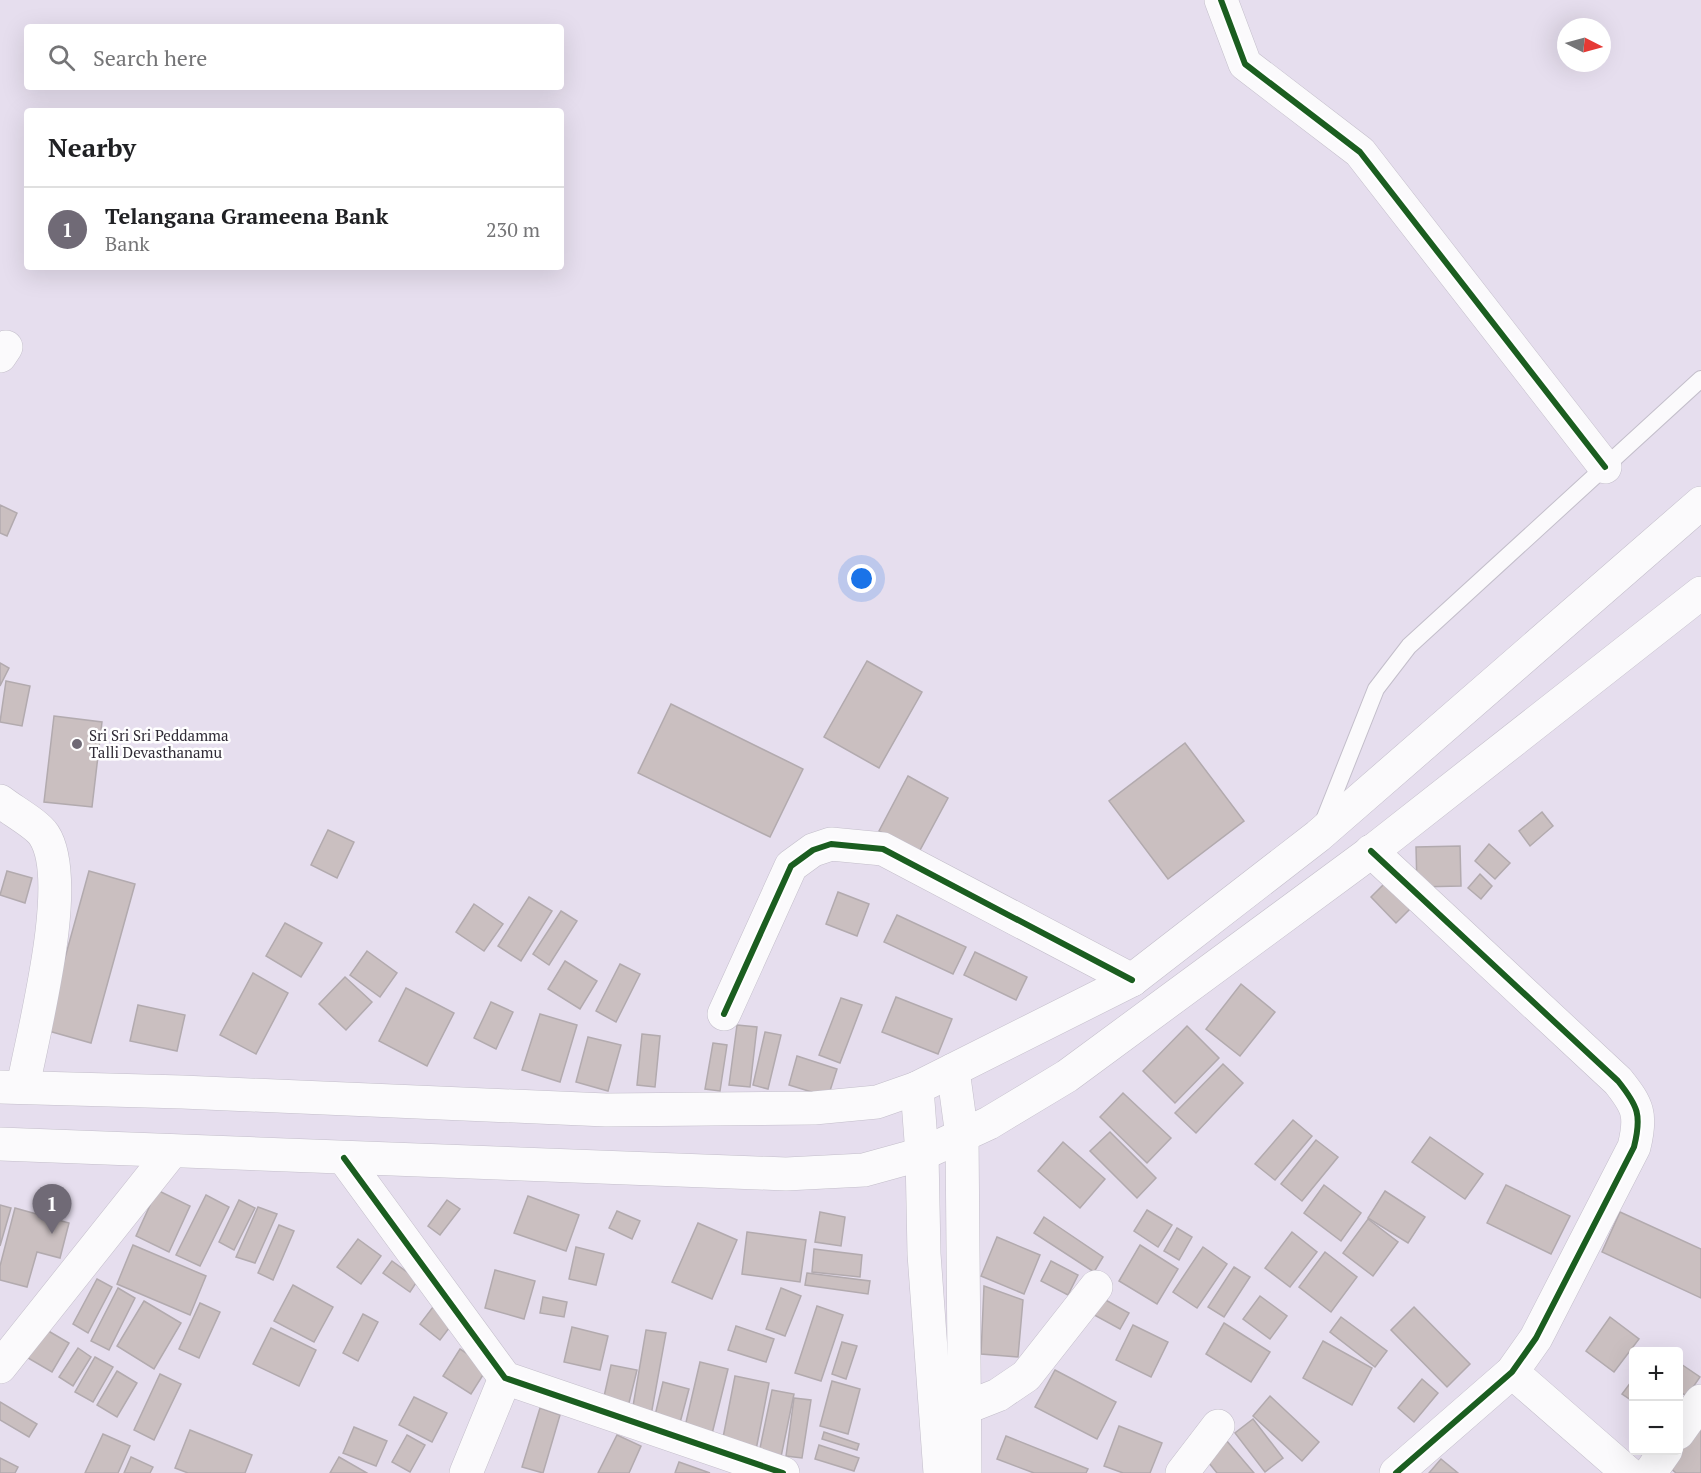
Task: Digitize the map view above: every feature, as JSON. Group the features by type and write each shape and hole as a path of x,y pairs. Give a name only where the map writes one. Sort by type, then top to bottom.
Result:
{"main road":[{"path":"1221,0 1245,64 1360,152 1605,467"},
{"path":"0,801 43,834 54,874 55,895 50,939 12,1087 606,1110 814,1108 877,1102 917,1088 1132,980 1318,836 1701,503"},
{"path":"0,1144 786,1174 864,1170 922,1155 962,1136 1067,1076 1371,851 1701,593"},
{"path":"724,1014 791,866 813,850 831,844 883,849 1132,980"},
{"path":"1371,851 1618,1081 1634,1101 1640,1123 1634,1147 1536,1338 1512,1372 1396,1473"},
{"path":"953,1070 962,1136 965,1473"},
{"path":"917,1088 922,1155 924,1254 940,1473"},
{"path":"0,1367 172,1151"},
{"path":"344,1158 506,1378 783,1473"},
{"path":"965,1408 998,1395 1026,1376 1096,1287"},
{"path":"1512,1372 1628,1473"},
{"path":"466,1473 506,1378"},
{"path":"1683,1425 1701,1401"},
{"path":"1182,1473 1218,1426"},
{"path":"1650,1473 1663,1455"}],"lane":[{"path":"1318,836 1376,689 1409,646 1701,379"}],"building":[{"path":"0,505 17,513 7,536 0,533"},
{"path":"867,661 922,692 879,768 824,737"},
{"path":"0,663 9,668 0,686"},
{"path":"6,681 30,686 22,726 0,722"},
{"path":"671,704 803,769 770,837 638,773"},
{"path":"54,716 102,722 92,807 44,802"},
{"path":"1185,743 1244,821 1168,879 1109,801"},
{"path":"908,776 948,798 919,852 879,831"},
{"path":"1542,812 1553,826 1530,846 1519,831"},
{"path":"328,830 354,842 337,878 311,865"},
{"path":"1489,844 1510,863 1495,879 1475,861"},
{"path":"1460,846 1461,886 1417,887 1416,847"},
{"path":"7,871 32,878 25,903 0,895"},
{"path":"89,871 135,884 91,1043 45,1030"},
{"path":"1480,874 1492,886 1481,899 1468,888"},
{"path":"1385,883 1410,909 1396,923 1371,897"},
{"path":"838,892 869,904 857,936 826,924"},
{"path":"529,897 552,911 521,961 498,946"},
{"path":"474,904 503,924 484,951 456,932"},
{"path":"561,911 577,921 549,965 533,954"},
{"path":"897,915 966,947 953,974 884,942"},
{"path":"285,923 322,943 301,977 266,956"},
{"path":"367,951 397,973 380,997 350,975"},
{"path":"975,952 1027,977 1016,1000 964,975"},
{"path":"565,961 597,981 580,1009 548,989"},
{"path":"620,964 640,974 616,1022 596,1011"},
{"path":"253,973 288,993 256,1054 220,1035"},
{"path":"345,977 372,1002 346,1030 319,1004"},
{"path":"1241,984 1275,1012 1240,1056 1206,1029"},
{"path":"406,988 454,1013 427,1066 379,1041"},
{"path":"896,997 952,1019 938,1054 882,1032"},
{"path":"841,998 862,1005 840,1063 819,1055"},
{"path":"491,1002 513,1012 496,1049 474,1038"},
{"path":"138,1005 185,1015 177,1051 130,1041"},
{"path":"540,1014 577,1025 560,1082 522,1070"},
{"path":"737,1025 757,1027 750,1087 729,1085"},
{"path":"1187,1026 1219,1058 1175,1103 1143,1071"},
{"path":"765,1032 781,1035 768,1089 753,1085"},
{"path":"642,1034 660,1036 655,1087 637,1085"},
{"path":"588,1037 621,1045 608,1091 576,1082"},
{"path":"713,1043 727,1045 720,1091 705,1089"},
{"path":"797,1056 837,1069 828,1097 789,1085"},
{"path":"1223,1064 1243,1083 1196,1133 1175,1113"},
{"path":"1123,1093 1171,1138 1147,1163 1100,1117"},
{"path":"1293,1120 1312,1136 1275,1180 1255,1164"},
{"path":"1110,1132 1156,1178 1137,1198 1090,1151"},
{"path":"1430,1137 1483,1174 1465,1199 1412,1162"},
{"path":"1316,1140 1338,1157 1302,1201 1281,1184"},
{"path":"1063,1142 1105,1179 1080,1208 1038,1171"},
{"path":"1324,1185 1361,1213 1341,1241 1304,1213"},
{"path":"1506,1185 1570,1216 1551,1254 1487,1223"},
{"path":"157,1190 190,1206 169,1252 136,1236"},
{"path":"1385,1191 1425,1217 1408,1243 1368,1218"},
{"path":"206,1195 229,1207 200,1266 176,1255"},
{"path":"528,1196 579,1215 566,1251 514,1233"},
{"path":"239,1200 255,1208 234,1250 219,1242"},
{"path":"447,1200 460,1209 440,1235 428,1226"},
{"path":"0,1205 11,1208 0,1246"},
{"path":"258,1207 277,1214 255,1263 236,1257"},
{"path":"15,1208 69,1223 60,1258 37,1252 27,1287 0,1280 0,1266"},
{"path":"1147,1210 1172,1225 1158,1247 1134,1231"},
{"path":"617,1211 640,1221 632,1239 609,1228"},
{"path":"820,1212 845,1217 841,1246 815,1242"},
{"path":"1620,1212 1701,1249 1701,1298 1602,1252"},
{"path":"1044,1217 1103,1257 1094,1272 1034,1233"},
{"path":"1368,1219 1398,1242 1373,1276 1343,1253"},
{"path":"698,1223 737,1240 712,1299 672,1282"},
{"path":"279,1225 294,1231 273,1280 258,1273"},
{"path":"1177,1228 1192,1237 1179,1260 1164,1251"},
{"path":"747,1232 806,1240 800,1282 742,1274"},
{"path":"1292,1232 1317,1252 1290,1287 1265,1268"},
{"path":"997,1237 1040,1255 1024,1294 981,1276"},
{"path":"358,1239 381,1256 361,1284 337,1267"},
{"path":"133,1245 206,1276 190,1315 117,1284"},
{"path":"1140,1245 1178,1269 1157,1304 1119,1281"},
{"path":"576,1247 604,1254 596,1285 569,1279"},
{"path":"1203,1247 1227,1264 1197,1308 1173,1292"},
{"path":"814,1249 862,1255 860,1277 812,1272"},
{"path":"1325,1252 1357,1277 1331,1312 1299,1287"},
{"path":"392,1261 418,1280 410,1292 383,1273"},
{"path":"1051,1261 1078,1275 1068,1295 1041,1281"},
{"path":"1234,1267 1250,1277 1224,1317 1208,1307"},
{"path":"495,1270 535,1281 524,1319 485,1308"},
{"path":"807,1273 870,1281 868,1294 805,1285"},
{"path":"97,1279 112,1287 88,1333 73,1324"},
{"path":"293,1285 333,1307 314,1342 274,1321"},
{"path":"984,1286 1023,1300 1018,1357 981,1354"},
{"path":"118,1288 135,1298 109,1350 91,1341"},
{"path":"781,1288 801,1296 785,1336 766,1329"},
{"path":"1093,1293 1129,1313 1120,1329 1085,1310"},
{"path":"1260,1296 1287,1316 1270,1339 1243,1319"},
{"path":"543,1297 567,1302 564,1317 540,1313"},
{"path":"144,1301 181,1323 154,1369 117,1346"},
{"path":"200,1303 220,1312 199,1358 179,1349"},
{"path":"817,1306 843,1315 821,1381 795,1373"},
{"path":"433,1307 453,1323 440,1340 420,1324"},
{"path":"1414,1307 1470,1364 1447,1387 1391,1330"},
{"path":"363,1314 378,1322 358,1361 343,1353"},
{"path":"1341,1317 1387,1351 1375,1367 1330,1332"},
{"path":"1610,1317 1639,1339 1633,1347 1629,1347 1629,1352 1614,1372 1586,1351"},
{"path":"1224,1323 1270,1352 1251,1382 1206,1354"},
{"path":"1133,1325 1168,1342 1151,1377 1116,1360"},
{"path":"736,1326 774,1339 766,1362 728,1350"},
{"path":"572,1327 608,1336 600,1370 564,1362"},
{"path":"271,1328 316,1350 299,1386 253,1364"},
{"path":"45,1329 69,1343 52,1372 28,1358"},
{"path":"646,1330 666,1333 650,1421 631,1418"},
{"path":"1323,1341 1372,1368 1352,1405 1303,1378"},
{"path":"842,1342 857,1346 846,1379 832,1374"},
{"path":"78,1348 91,1357 73,1386 59,1377"},
{"path":"460,1349 488,1367 471,1394 443,1376"},
{"path":"95,1357 113,1367 93,1402 75,1392"},
{"path":"700,1362 728,1369 711,1438 684,1431"},
{"path":"611,1365 637,1370 628,1407 603,1401"},
{"path":"1683,1365 1700,1377 1687,1396 1683,1394"},
{"path":"1055,1370 1116,1402 1097,1439 1035,1407"},
{"path":"117,1371 137,1383 117,1417 97,1405"},
{"path":"160,1374 181,1384 154,1440 134,1430"},
{"path":"735,1376 769,1383 755,1455 721,1448"},
{"path":"1422,1379 1438,1393 1414,1422 1398,1408"},
{"path":"832,1381 860,1389 848,1434 820,1426"},
{"path":"663,1382 689,1389 677,1434 652,1428"},
{"path":"1629,1385 1629,1399 1622,1394"},
{"path":"772,1390 794,1394 781,1457 759,1453"},
{"path":"1270,1396 1319,1442 1302,1461 1253,1416"},
{"path":"414,1397 447,1413 432,1442 399,1425"},
{"path":"794,1398 811,1400 802,1458 786,1456"},
{"path":"0,1402 37,1424 29,1437 0,1420"},
{"path":"540,1408 560,1415 543,1473 522,1467"},
{"path":"1253,1419 1283,1458 1265,1472 1235,1433"},
{"path":"1701,1423 1701,1473 1676,1473 1666,1464 1674,1455 1683,1455 1683,1444"},
{"path":"1119,1426 1162,1443 1150,1473 1123,1473 1104,1466"},
{"path":"354,1427 387,1441 376,1466 343,1453"},
{"path":"190,1430 252,1455 245,1473 188,1473 175,1468"},
{"path":"824,1432 859,1444 857,1450 822,1439"},
{"path":"103,1434 130,1446 118,1473 85,1473"},
{"path":"407,1435 425,1445 410,1472 392,1462"},
{"path":"617,1435 641,1446 629,1473 598,1473"},
{"path":"1006,1436 1088,1469 1086,1473 1034,1473 997,1459"},
{"path":"1226,1440 1254,1473 1217,1473 1205,1458"},
{"path":"819,1445 859,1458 854,1471 815,1459"},
{"path":"131,1457 153,1467 150,1473 124,1473"},
{"path":"339,1457 367,1473 330,1473"},
{"path":"0,1458 18,1467 15,1473 0,1473"},
{"path":"1441,1459 1458,1473 1429,1473"},
{"path":"679,1462 710,1473 675,1473"}],"cycle path":[{"path":"1221,0 1245,64 1360,152 1605,467"},
{"path":"724,1014 791,866 813,850 831,844 883,849 1132,980"},
{"path":"1371,851 1618,1081 1634,1104 1638,1119 1634,1147 1536,1338 1512,1372 1396,1473"},
{"path":"344,1158 505,1378 783,1473"}],"place":[{"name":"Sri Sri Sri Peddamma Talli Devasthanamu","path":"77,744"},
{"name":"Telangana Grameena Bank","path":"52,1234"}]}
